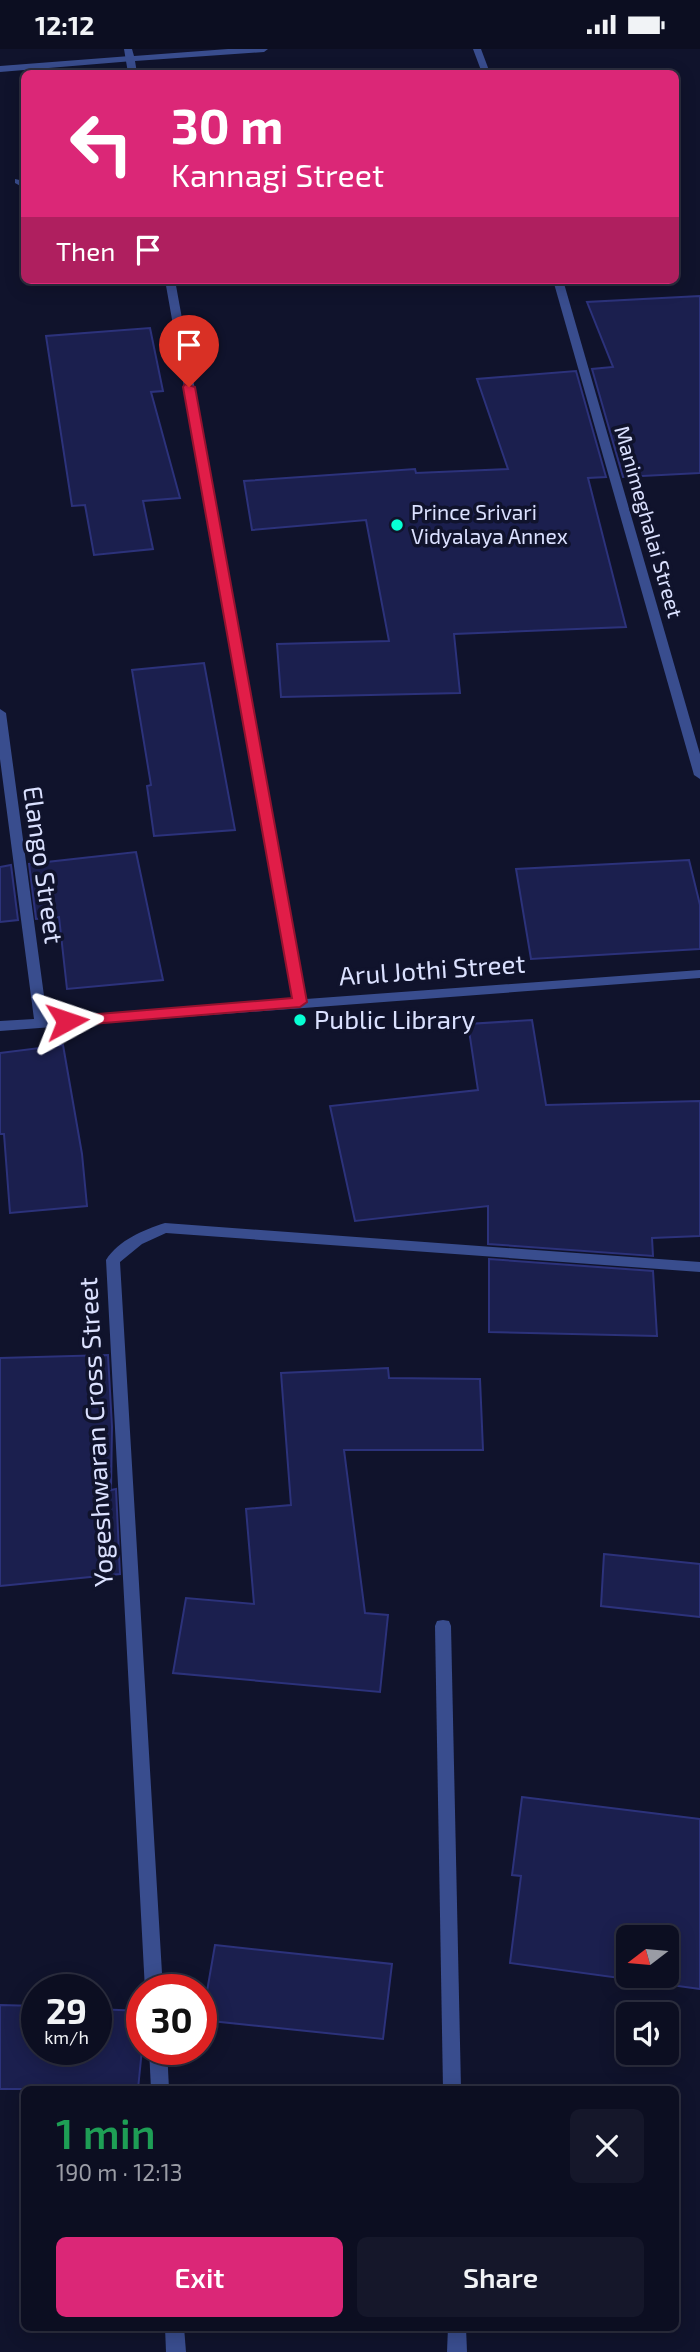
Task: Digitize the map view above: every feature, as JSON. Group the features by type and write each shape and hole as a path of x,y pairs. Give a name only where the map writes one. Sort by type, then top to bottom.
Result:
{"street":[{"path":"0,69 129,54 264,49"},
{"path":"477,49 485,70"},
{"path":"171,284 300,1002"},
{"name":"Manimeghalai Street","path":"559,284 700,775"},
{"name":"Elango Street","path":"0,713 41,1023"},
{"name":"Arul Jothi Street","path":"0,1026 700,974"},
{"name":"Yogeshwaran Cross Street","path":"153,1974 112,1283 113,1260 124,1247 141,1236 165,1228 700,1268"},
{"path":"443,1626 452,2086"},
{"path":"159,2065 160,2086"},
{"path":"174,2331 176,2352"},
{"path":"457,2331 457,2352"}],"building":[{"path":"700,296 700,473 623,477 592,369 613,367 587,302"},
{"path":"150,328 163,391 151,392 180,498 143,501 153,549 94,555 85,505 72,506 46,336"},
{"path":"576,371 606,477 588,478 626,627 454,634 460,693 281,697 277,644 389,641 366,520 252,530 244,481 415,469 416,473 508,469 477,379"},
{"path":"204,663 235,830 154,836 147,786 151,785 132,670"},
{"path":"136,852 163,980 67,989 59,917 36,919 29,864"},
{"path":"689,860 700,905 700,949 531,959 516,869"},
{"path":"11,865 18,920 0,922 0,867"},
{"path":"532,1020 546,1105 700,1101 700,1236 652,1238 653,1256 488,1244 488,1206 355,1221 330,1106 478,1090 468,1024"},
{"path":"63,1045 82,1154 87,1206 10,1213 4,1134 0,1134 0,1053"},
{"path":"489,1259 653,1271 657,1336 489,1332"},
{"path":"108,1355 112,1427 111,1490 116,1489 120,1574 0,1586 0,1358"},
{"path":"388,1368 389,1378 480,1379 483,1450 344,1450 365,1613 388,1615 380,1692 173,1673 186,1598 254,1604 246,1509 291,1505 281,1373"},
{"path":"604,1554 700,1564 700,1617 601,1606"},
{"path":"522,1797 700,1819 700,1989 679,1986 679,1925 616,1925 616,1978 510,1963 521,1876 512,1875"},
{"path":"215,1945 392,1964 383,2039 217,2022 217,1974 210,1974"},
{"path":"0,2005 21,2006 21,2065 112,2065 112,2010 126,2010 126,2065 140,2065 138,2086 21,2086 21,2089 0,2089"}],"place":[{"name":"Prince Srivari Vidyalaya Annex","path":"397,525"},
{"name":"Public Library","path":"300,1020"}],"route":[{"path":"67,1021 300,1002 189,387"}]}
